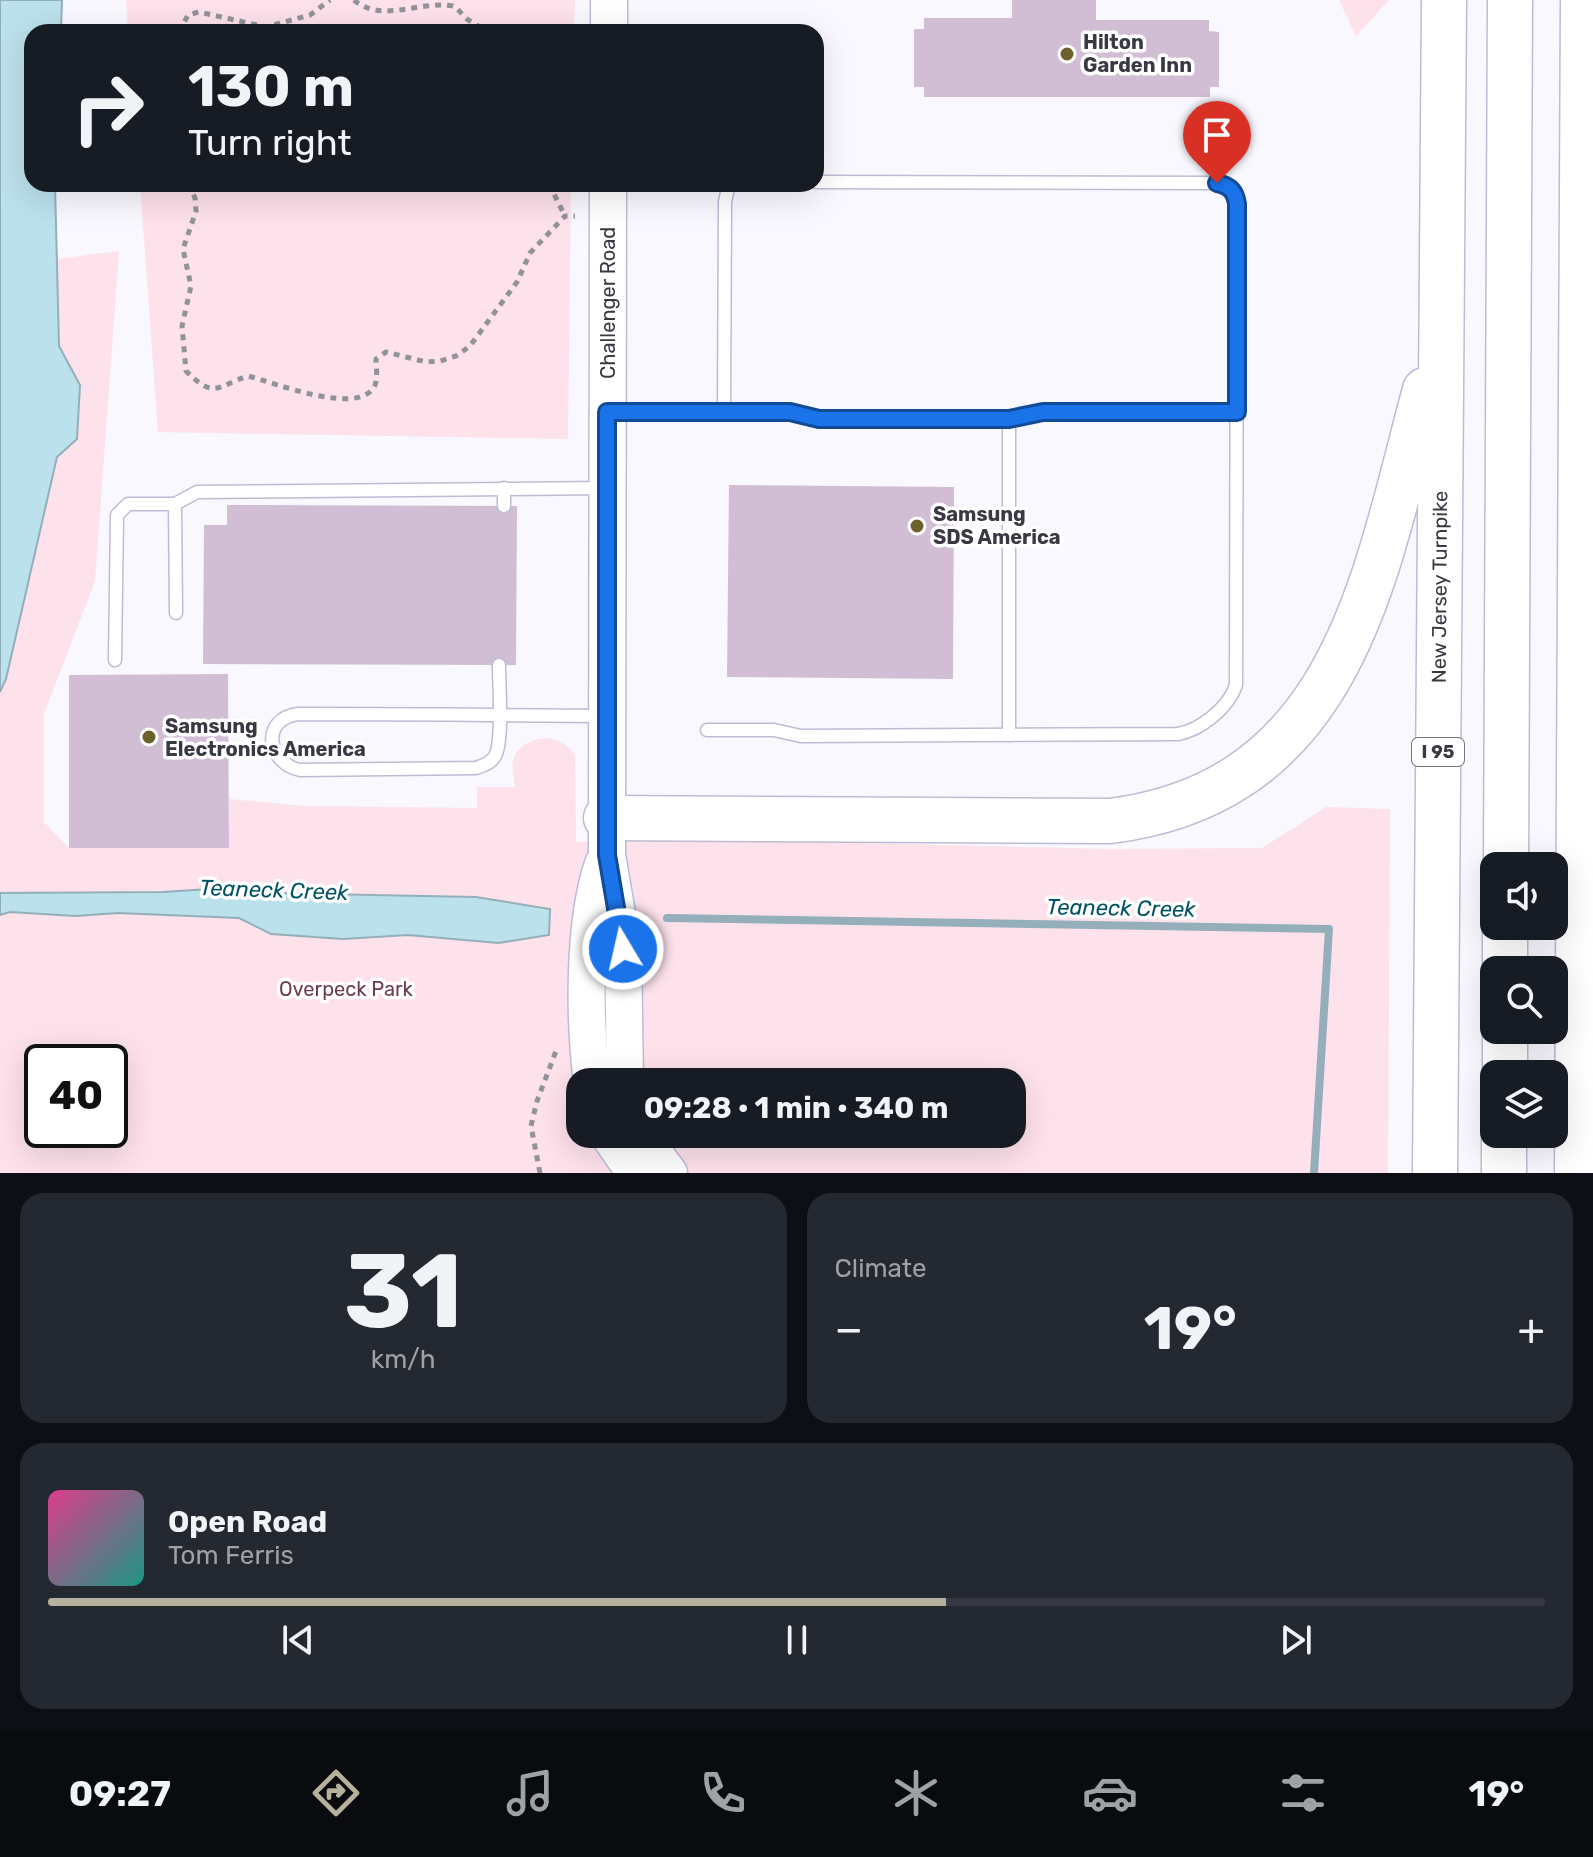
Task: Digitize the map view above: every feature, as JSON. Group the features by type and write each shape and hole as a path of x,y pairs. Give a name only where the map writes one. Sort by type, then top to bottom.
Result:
{"highway":[{"name":"New Jersey Turnpike","path":"1435,1173 1444,0"},
{"path":"1506,852 1510,0"},
{"path":"1577,1173 1583,0"},
{"path":"606,836 1110,821 1169,810 1220,789 1265,758 1292,730 1317,700 1343,654 1381,555 1441,330"},
{"path":"1504,1148 1504,1173"}],"main road":[{"path":"609,0 609,24"},
{"name":"Challenger Road","path":"608,192 606,836 623,949 625,1068"},
{"name":"Challenger Road","path":"591,1068 588,984 592,914 594,889 606,836"},
{"path":"615,1148 635,1173"},
{"path":"650,1148 669,1173"}],"lane":[{"path":"707,730 774,730 801,736 1178,734 1199,726 1230,698 1237,679 1235,194 1228,186 1217,183 824,182"},
{"path":"724,412 727,192"},
{"path":"607,412 790,412 819,419 1009,419 1043,412 1237,412"},
{"path":"1009,419 1009,735"},
{"path":"504,488 504,506"},
{"path":"115,660 117,515 128,504 175,504 197,492 223,490 608,488"},
{"path":"175,504 176,613"},
{"path":"499,665 499,715 496,753 490,762 476,768 300,770 286,765 279,758 273,732 287,715 298,714 499,715 606,716"}],"path":[{"path":"277,24 310,15 330,0"},
{"path":"354,0 364,8 375,11 429,2 456,7 476,24"},
{"path":"183,24 188,15 199,12 253,24"},
{"path":"192,192 196,211 183,249 191,286 182,326 186,371 208,389 223,388 248,376 285,389 352,399 368,394 376,383 376,359 386,352 426,362 456,356 470,346 517,282 530,253 565,216 575,216"},
{"path":"553,192 565,216"},
{"path":"540,1173 531,1126 537,1101 559,1044"}],"green space":[{"path":"126,0 575,0 574,24 128,24"},
{"path":"1339,0 1389,0 1356,36"},
{"path":"141,192 571,192 568,439 158,432"},
{"name":"Overpeck Park","path":"119,251 95,581 44,714 44,822 69,848 228,848 229,799 303,806 477,808 477,787 515,787 513,764 516,753 528,743 544,739 559,741 575,755 576,842 663,838 1107,849 1262,848 1326,807 1390,809 1388,1173 0,1173 0,692 6,679 57,457 80,385 59,346 57,259"}],"water":[{"path":"0,0 62,0 61,24 24,24 24,192 55,192 59,346 80,385 77,439 57,457 6,679 0,692"},
{"path":"225,888 267,893 476,897 550,909 549,935 498,943 408,935 343,939 271,934 239,918 118,913 75,916 10,912 0,915 0,893 163,892"}],"building":[{"name":"Hilton Garden Inn","path":"1012,0 1096,0 1096,20 1209,20 1209,31 1219,32 1219,87 1210,87 1210,97 924,97 924,87 914,87 914,29 924,29 924,18 1012,18"},
{"path":"729,485 954,487 953,679 727,677"},
{"path":"227,505 517,506 516,665 203,664 204,525 227,525"},
{"name":"Samsung Electronics America","path":"228,674 229,848 69,848 69,675"}],"waterway":[{"name":"Teaneck Creek","path":"667,918 1329,929 1314,1173"}],"place":[{"name":"Hilton Garden Inn","path":"1067,54"},
{"name":"Samsung SDS America","path":"917,526"},
{"name":"Samsung Electronics America","path":"149,737"}],"route":[{"path":"623,949 607,855 607,412 790,412 819,419 1009,419 1043,412 1237,412 1237,204 1232,190 1217,183"}]}
